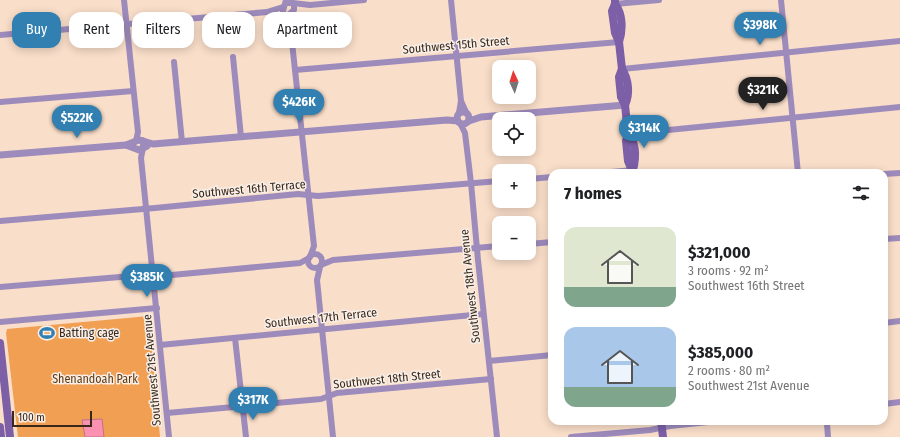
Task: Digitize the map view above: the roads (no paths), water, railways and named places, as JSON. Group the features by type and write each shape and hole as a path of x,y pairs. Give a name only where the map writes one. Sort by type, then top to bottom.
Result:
{"main road":[{"path":"615,2 612,11 615,33 619,42 622,70 619,77 621,97 625,105 628,134 626,141 627,154 632,169"},
{"path":"0,343 4,413 10,437"},
{"path":"661,425 663,437"},
{"path":"0,427 1,437"}],"street":[{"name":"Southwest 21st Avenue","path":"124,0 157,308 169,437"},
{"path":"267,12 288,3 310,5 364,0"},
{"path":"451,0 463,118"},
{"path":"615,2 659,0"},
{"path":"781,0 798,169"},
{"path":"286,12 282,11 288,3"},
{"path":"288,3 295,6 290,12"},
{"path":"292,12 310,5"},
{"path":"0,35 263,12"},
{"path":"622,70 900,41"},
{"name":"Southwest 15th Street","path":"295,70 619,42"},
{"path":"293,48 314,246 320,256 321,266 317,280"},
{"path":"233,57 241,137"},
{"path":"174,62 182,142"},
{"path":"0,102 133,90"},
{"path":"0,155 182,142 625,105"},
{"path":"628,134 900,107"},
{"name":"Southwest 18th Avenue","path":"463,118 467,130 465,133 496,437"},
{"path":"888,174 900,173"},
{"path":"536,178 548,177"},
{"name":"Southwest 16th Terrace","path":"0,221 146,209 298,194 318,196 492,182"},
{"path":"888,239 900,238"},
{"path":"536,243 548,242"},
{"path":"314,246 310,257 311,266 317,280 333,437"},
{"path":"0,287 144,274 161,276 300,263 316,268 333,260 492,247"},
{"path":"300,263 314,254 333,260"},
{"path":"0,322 157,308"},
{"name":"Southwest 17th Terrace","path":"160,345 483,314"},
{"path":"888,322 900,321"},
{"path":"235,338 246,437"},
{"path":"489,361 548,355"},
{"name":"Southwest 18th Street","path":"167,413 321,399 337,393 491,379"},
{"path":"888,404 900,402"},
{"path":"571,437 650,430 659,425"},
{"path":"826,425 828,437"}],"place":[{"name":"Batting cage","path":"47,333"}],"park label":[{"name":"Shenandoah Park","path":"95,379"}]}
